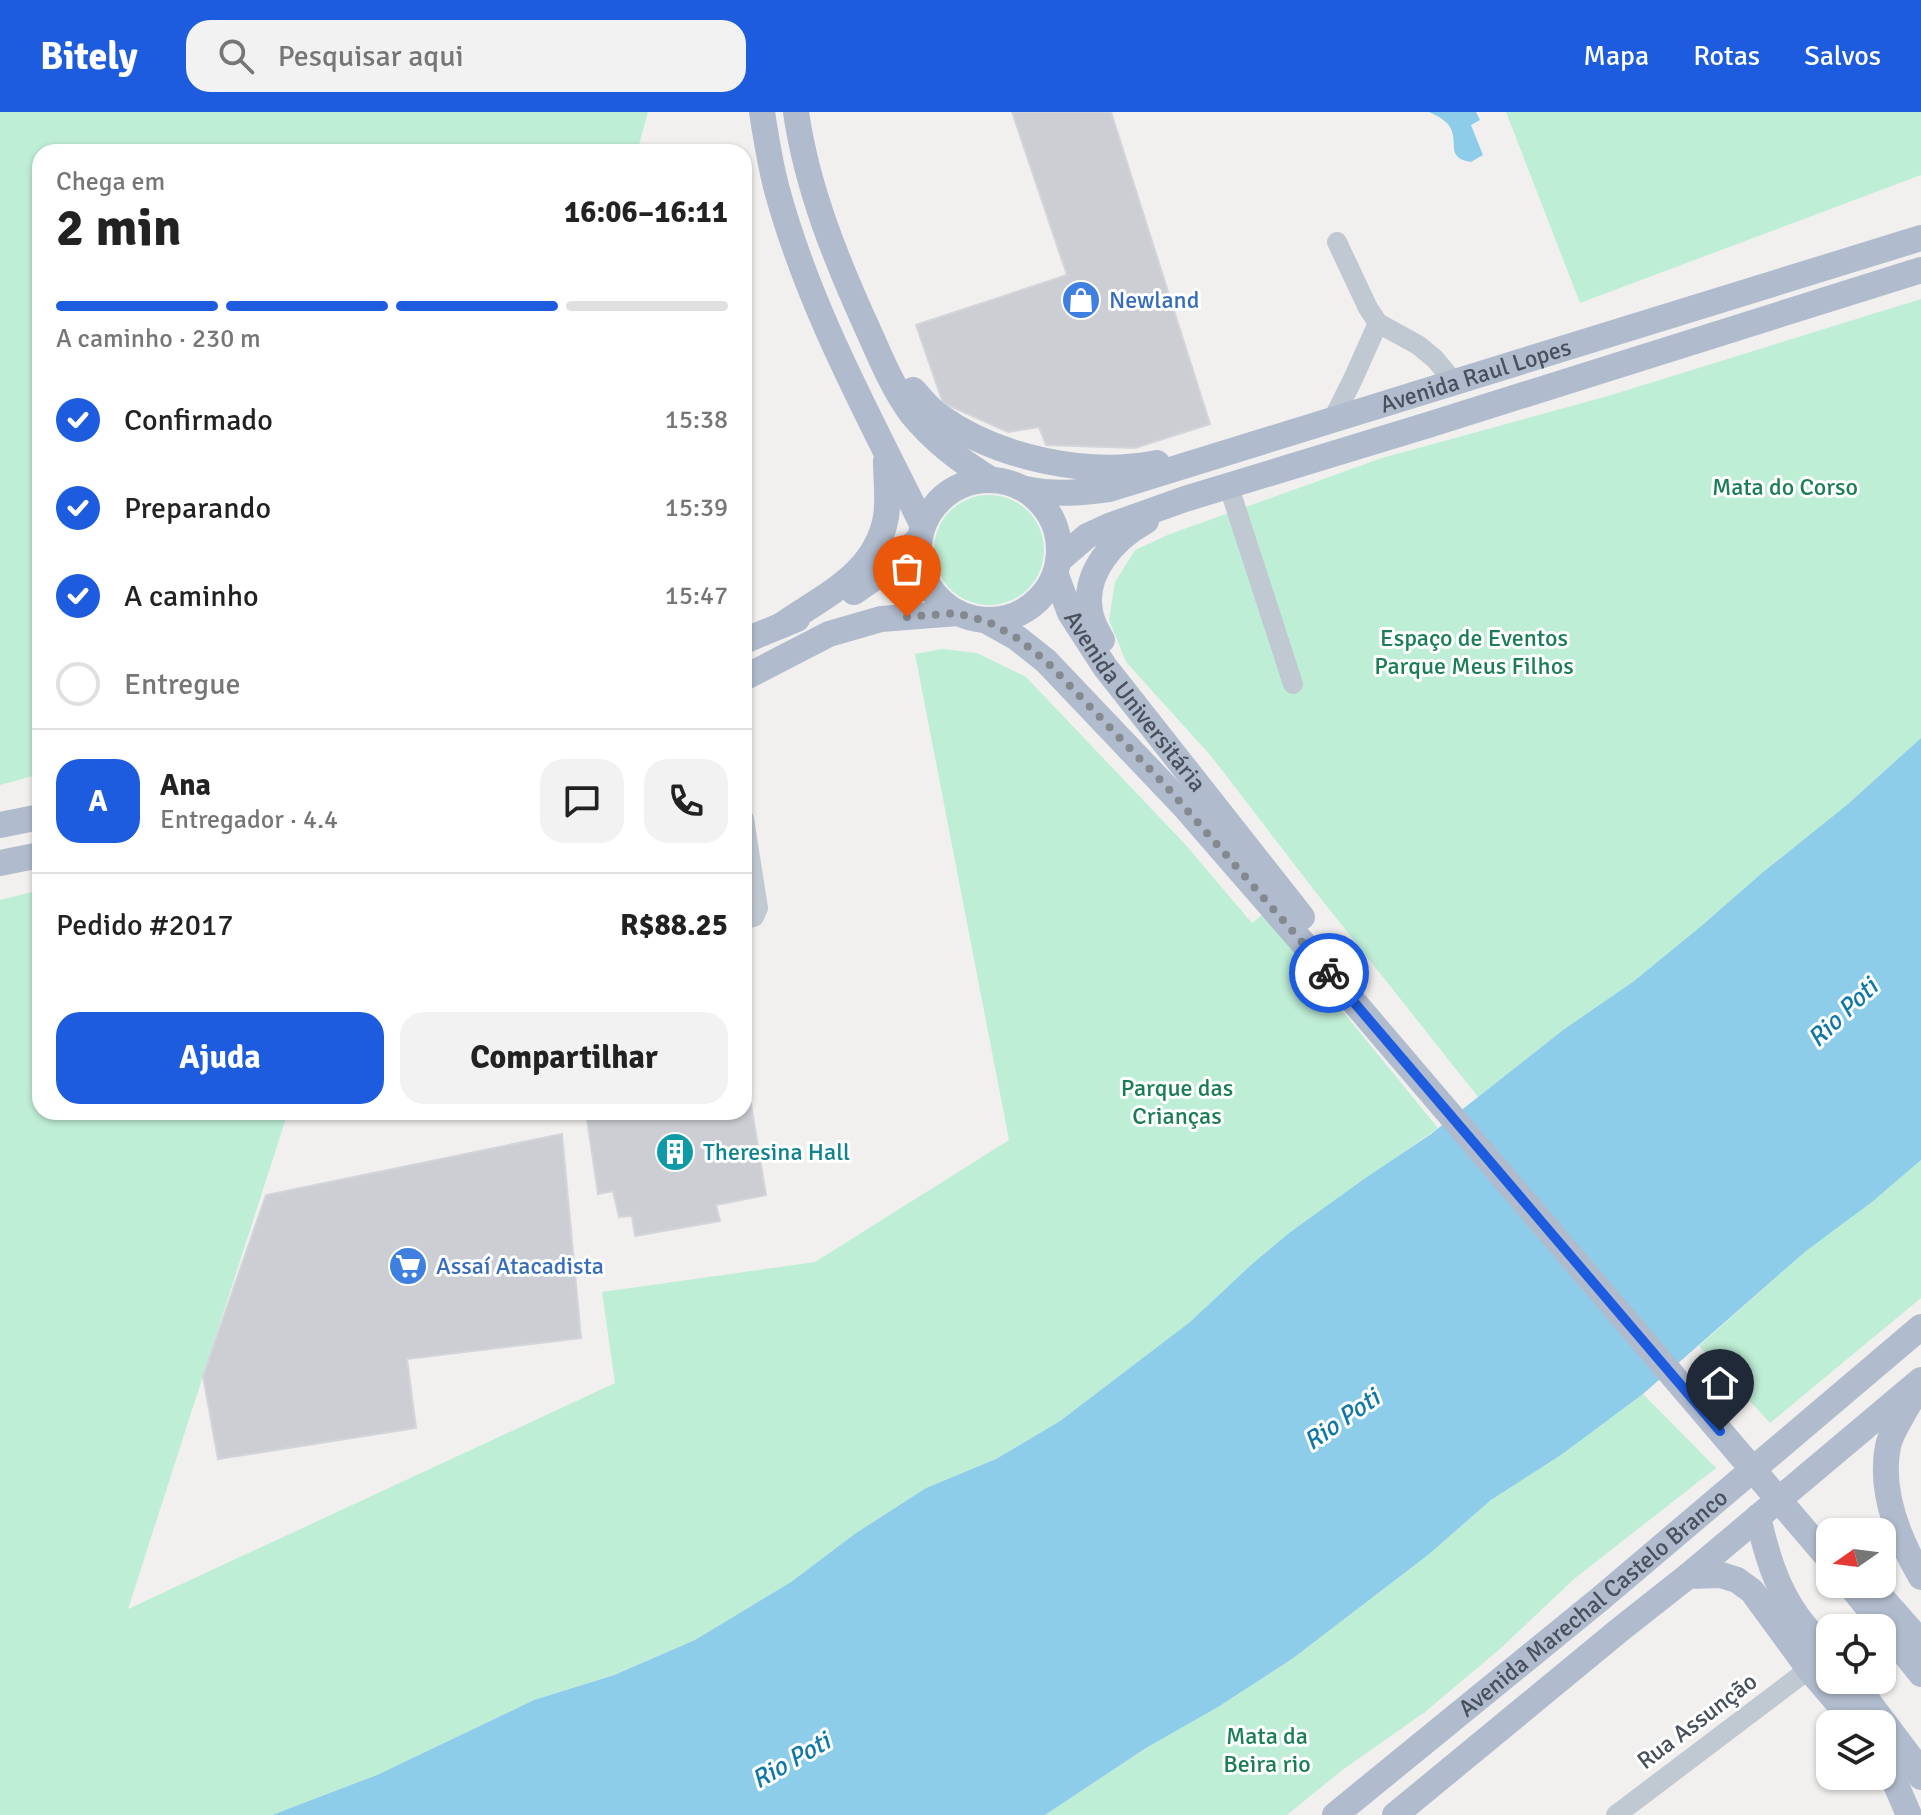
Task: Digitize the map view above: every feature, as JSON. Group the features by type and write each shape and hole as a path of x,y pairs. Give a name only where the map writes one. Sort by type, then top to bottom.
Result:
{"main road":[{"path":"752,638 819,611 880,574 921,533 933,507 949,491 969,482 990,479 1025,489 1050,515 1057,531 1059,549 1057,568 1045,593 1016,615 985,620 971,618 946,605 929,587 920,564 921,533 844,367 800,259 777,191 762,112"},
{"path":"796,112 821,214 849,288 888,375 910,411 926,429 956,458 990,479"},
{"name":"Avenida Raul Lopes","path":"1025,489 1045,493 1076,493 1109,489 1921,238"},
{"name":"Avenida Raul Lopes","path":"1057,568 1074,546 1087,536 1185,499 1921,270"},
{"path":"1546,354 1555,385"},
{"path":"888,375 904,383 940,417 967,432 1023,455 1053,463 1104,467 1150,464 1235,451"},
{"path":"782,625 846,581 872,556 886,518 886,453"},
{"path":"1142,713 1139,699 1095,627 1089,611 1090,589 1105,555 1120,539 1185,499"},
{"name":"Avenida Universitária","path":"1057,568 1070,613 1105,667 1341,977"},
{"path":"752,674 842,630 881,619 958,613"},
{"name":"Avenida Universitária","path":"985,620 1017,638 1057,672 1341,977"},
{"path":"0,825 32,819"},
{"path":"0,863 32,857"},
{"path":"1341,977 1816,1536"},
{"name":"Avenida Marechal Castelo Branco","path":"1335,1815 1600,1599 1921,1327"},
{"path":"1920,1571 1898,1531 1888,1500 1885,1473 1888,1443 1921,1381"},
{"name":"Avenida Marechal Castelo Branco","path":"1395,1815 1921,1381"},
{"path":"1758,1517 1767,1555 1779,1585 1816,1656"},
{"path":"1688,1576 1721,1575 1737,1580 1752,1591 1816,1659"},
{"path":"1860,1598 1921,1674"},
{"path":"1882,1598 1921,1642"},
{"path":"1600,1599 1622,1628"},
{"path":"1863,1694 1913,1761 1921,1777"},
{"path":"1896,1785 1909,1815"}],"street":[{"path":"1337,242 1378,323 1418,345 1435,359 1454,382"},
{"path":"1332,421 1378,323"},
{"path":"1229,487 1293,684"},
{"path":"752,870 758,908 752,917"},
{"name":"Rua Assunção","path":"1616,1815 1816,1664"}],"green space":[{"path":"0,112 648,112 639,144 32,144 32,776 0,785"},
{"path":"1506,112 1921,112 1921,175 1580,303"},
{"path":"1921,299 1921,738 1848,804 1634,981 1563,1030 1478,1097 1211,756 1126,662 1109,620 1115,582 1135,550 1170,534 1382,458 1608,396"},
{"path":"989,495 1010,499 1028,511 1040,529 1044,550 1040,571 1028,589 1010,601 989,605 968,601 950,589 938,571 934,550 938,529 950,511 968,499"},
{"name":"Parque das Crianças","path":"942,649 977,653 1026,677 1184,843 1252,923 1263,914 1438,1128 1289,1233 1190,1322 1060,1421 996,1459 926,1488 856,1533 791,1582 695,1640 613,1675 534,1700 377,1775 272,1815 0,1815 0,900 32,892 32,1120 285,1120 128,1609 615,1383 602,1292 815,1262 1009,1140 915,654"},
{"path":"1921,1160 1921,1298 1770,1423 1699,1346 1806,1251 1872,1202"},
{"name":"Mata da Beira rio","path":"1643,1394 1716,1468 1574,1579 1501,1648 1425,1712 1341,1771 1287,1815 1045,1815 1146,1748 1218,1707 1292,1659 1428,1555 1491,1500 1561,1455"}],"water":[{"path":"1429,112 1476,112 1480,120 1471,125 1483,155 1471,162 1458,157 1450,127"},
{"name":"Rio Poti","path":"1921,738 1921,1160 1872,1202 1806,1251 1643,1394 1561,1455 1491,1500 1428,1555 1292,1659 1218,1707 1146,1748 1045,1815 272,1815 377,1775 534,1700 614,1675 695,1640 791,1582 856,1533 926,1488 996,1459 1060,1421 1190,1322 1289,1233 1431,1134 1563,1030 1634,981 1848,804"}],"building":[{"name":"Newland","path":"1012,112 1111,112 1210,424 1135,448 1046,445 1039,427 1008,432 943,403 916,325 1067,275"},
{"name":"Theresina Hall","path":"752,1110 766,1195 716,1205 720,1221 635,1236 632,1216 619,1217 613,1191 598,1194 587,1120 752,1120"},
{"name":"Assaí Atacadista","path":"562,1134 581,1338 407,1359 416,1428 218,1459 203,1376 266,1195"}],"way so far":[{"path":"907,617 958,613 985,620 1017,638 1046,661 1166,786 1329,973"}],"place":[{"name":"Newland","path":"1081,300"},
{"name":"Theresina Hall","path":"675,1152"},
{"name":"Assaí Atacadista","path":"408,1266"}],"route":[{"path":"1329,973 1720,1431"}],"park label":[{"name":"Mata do Corso","path":"1785,487"},
{"name":"Espaço de Eventos Parque Meus Filhos","path":"1474,652"}]}
